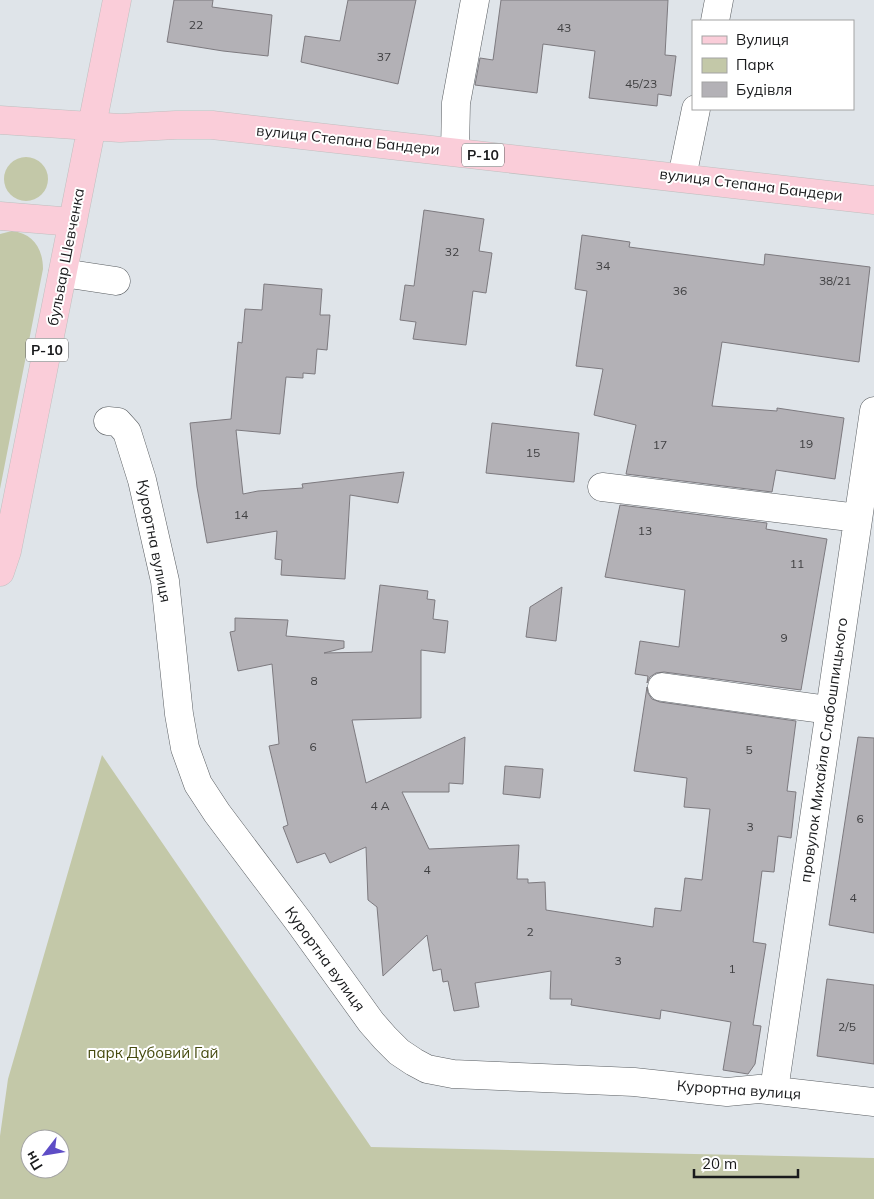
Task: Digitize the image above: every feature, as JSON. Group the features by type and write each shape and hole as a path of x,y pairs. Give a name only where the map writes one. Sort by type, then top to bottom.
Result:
{"main road":[{"name":"бульвар Шевченка","path":"0,572 7,551 117,0"},
{"name":"вулиця Степана Бандери","path":"0,120 92,127 212,125 455,151 874,200"},
{"path":"0,216 73,222"}],"street":[{"path":"455,151 456,103 475,0"},
{"path":"714,20 719,0"},
{"path":"682,177 696,110"},
{"path":"63,273 116,281"},
{"name":"провулок Михайла Слабошпицького","path":"774,1090 874,411"},
{"name":"Курортна вулиця","path":"108,421 118,422 127,432 142,480 165,581 179,714 185,748 198,784 217,813 385,1038 399,1052 427,1069 453,1074 634,1082 727,1092 752,1089 774,1090 874,1102"},
{"path":"602,487 858,518"},
{"path":"662,687 829,710"}],"green space":[{"path":"30,157 42,163 47,170 47,188 42,195 35,200 22,201 14,198 7,191 4,175 7,167 14,160"},
{"path":"12,231 26,235 35,243 41,255 43,269 0,489 0,234"},
{"name":"парк Дубовий Гай","path":"102,755 371,1147 874,1158 874,1199 0,1199 0,1136 8,1079"}],"building":[{"path":"174,0 213,0 212,7 272,15 268,56 167,42"},
{"path":"348,0 416,0 398,84 301,62 305,36 340,41"},
{"path":"501,0 668,0 665,55 676,56 671,96 658,94 657,106 589,98 595,51 543,44 537,93 475,85 480,58 493,60"},
{"path":"424,210 484,219 479,251 492,253 486,293 473,291 466,345 413,339 416,322 400,320 405,285 414,286"},
{"path":"582,235 630,242 629,247 764,265 765,254 870,267 859,362 722,342 712,406 777,411 777,408 844,418 835,479 776,470 772,492 626,474 636,425 594,415 603,369 576,366 587,291 575,289"},
{"path":"264,284 322,289 320,315 330,315 327,350 317,349 315,374 303,373 303,378 286,377 280,434 236,430 243,494 303,488 302,484 404,472 398,503 350,495 345,579 281,575 282,560 275,559 277,531 207,543 197,487 190,423 231,419 238,342 242,343 245,309 262,310"},
{"path":"492,423 579,433 574,482 486,473"},
{"path":"620,505 767,523 766,529 827,539 801,690 664,672 656,673 650,677 647,683 648,676 635,674 640,641 679,647 685,590 605,577"},
{"path":"380,585 428,591 427,599 435,600 433,619 448,621 445,653 421,650 421,718 352,720 366,783 465,737 463,784 449,783 449,792 402,792 429,849 519,845 517,879 528,879 528,883 545,882 546,910 653,927 655,908 681,911 685,878 702,880 710,809 684,807 687,778 634,771 647,687 652,699 660,702 796,721 787,791 796,792 791,838 778,836 774,872 762,871 753,942 766,944 753,1025 761,1026 755,1064 748,1074 723,1070 731,1022 661,1010 660,1019 571,1005 572,999 550,999 551,971 475,983 479,1007 454,1011 448,981 443,982 441,969 433,971 427,935 383,976 377,907 368,900 366,847 330,863 325,853 297,863 283,827 288,825 269,746 279,744 272,664 238,671 230,632 235,631 235,618 288,620 286,636 344,641 344,648 324,653 372,652"},
{"path":"562,587 556,641 526,637 530,607"},
{"path":"858,737 874,738 874,933 829,925"},
{"path":"505,766 543,769 540,798 503,794"},
{"path":"827,979 874,985 874,1064 817,1056"}]}
